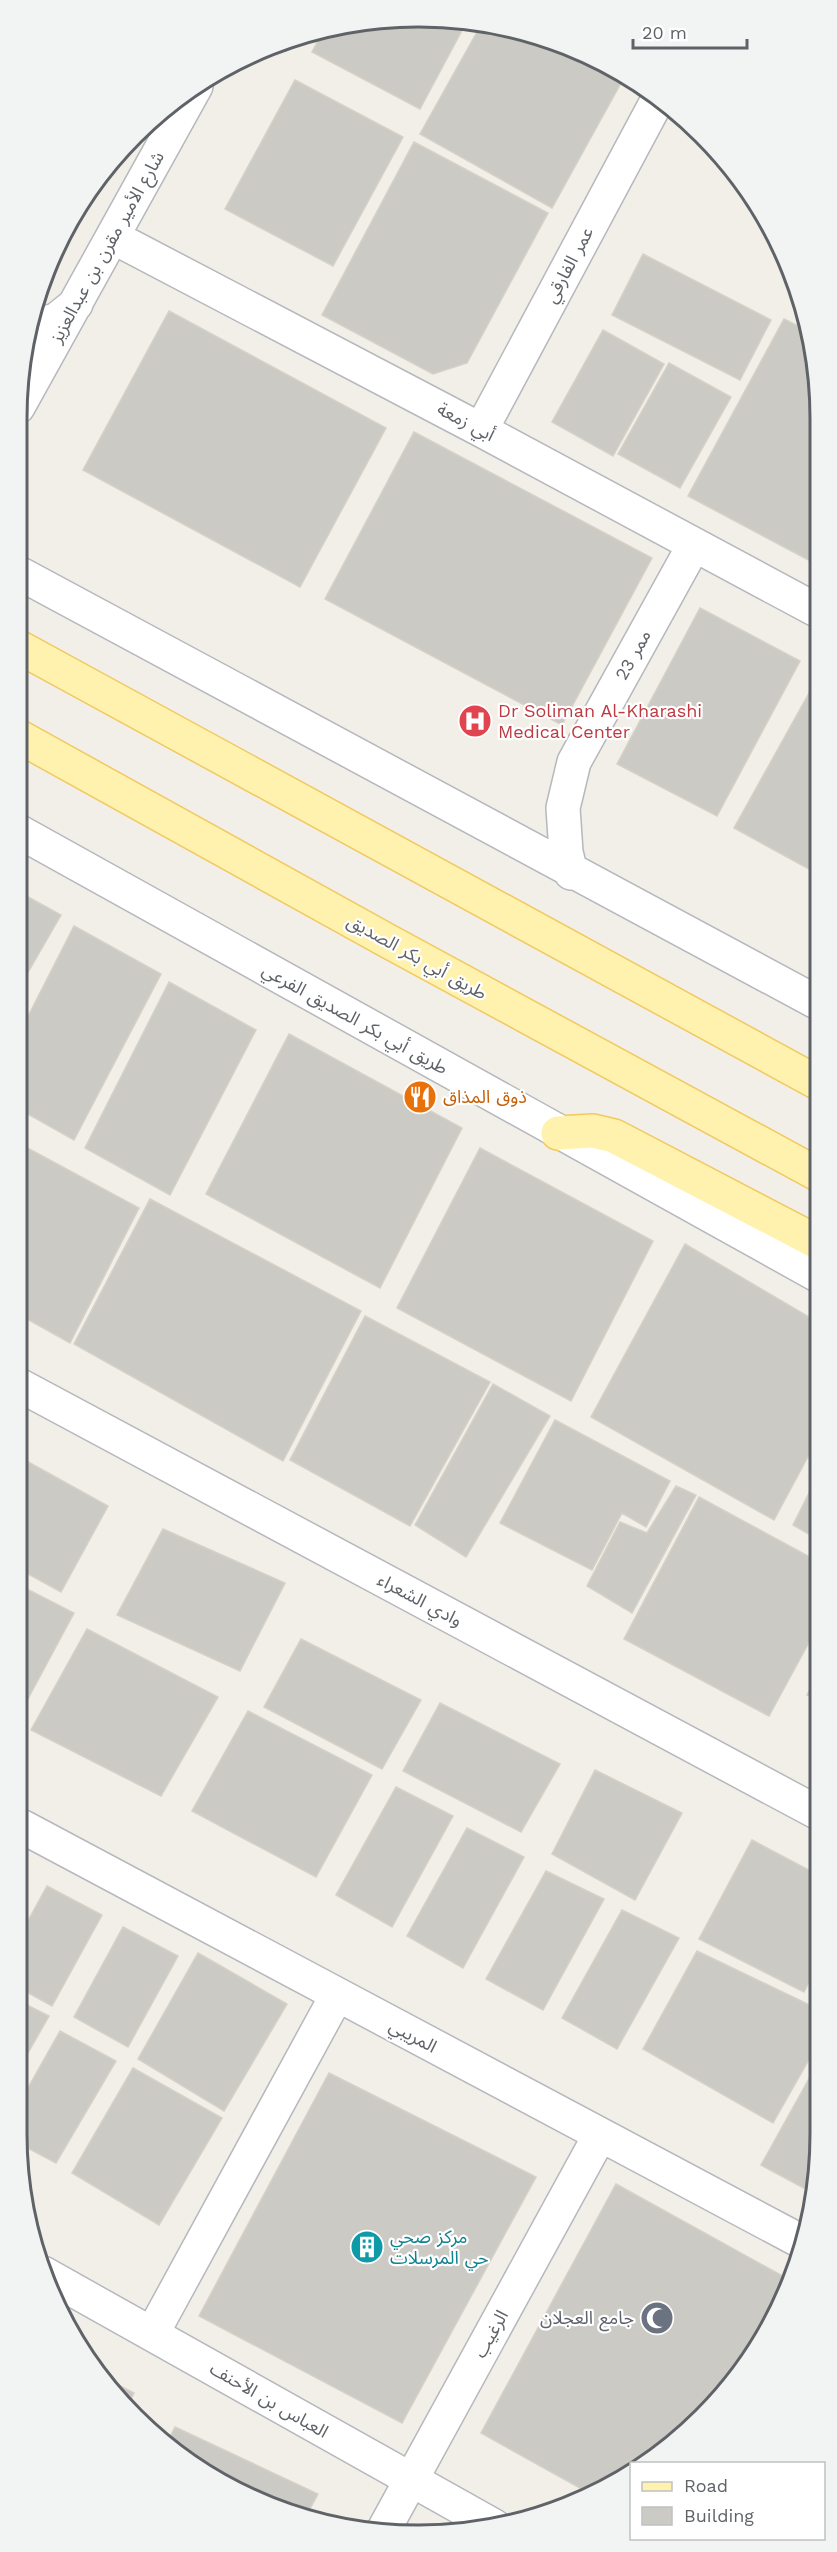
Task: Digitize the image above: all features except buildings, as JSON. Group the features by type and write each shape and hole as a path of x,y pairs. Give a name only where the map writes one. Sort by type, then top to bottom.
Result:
{"main road":[{"path":"27,651 810,1078"},
{"name":"طريق أبي بكر الصديق","path":"27,741 810,1170"},
{"path":"558,1132 593,1131 614,1136 810,1238"}],"street":[{"name":"شارع الأمير مقرن بن عبدالعزيز","path":"28,389 186,103"},
{"name":"عمر الفارقي","path":"481,430 654,106"},
{"name":"أبي زمعة","path":"113,237 481,430 810,607"},
{"path":"39,324 56,320 76,304"},
{"name":"ممر 23","path":"571,873 563,832 564,808 574,762 694,544"},
{"path":"27,565 51,590"},
{"path":"27,577 571,873 810,999"},
{"name":"طريق أبي بكر الصديق الفرعي","path":"27,836 810,1271"},
{"name":"وادي الشعراء","path":"27,1389 810,1809"},
{"name":"المريبي","path":"27,1830 796,2239"},
{"path":"152,2334 337,1995"},
{"name":"الرغيب","path":"387,2524 600,2135"},
{"name":"العباس بن الأحنف","path":"56,2280 482,2520"}],"place":[{"name":"Dr Soliman Al-Kharashi Medical Center","path":"475,721"},
{"name":"ذوق المذاق","path":"420,1097"},
{"name":"مركز صحي حي المرسلات","path":"367,2247"},
{"name":"جامع العجلان","path":"657,2318"}]}
